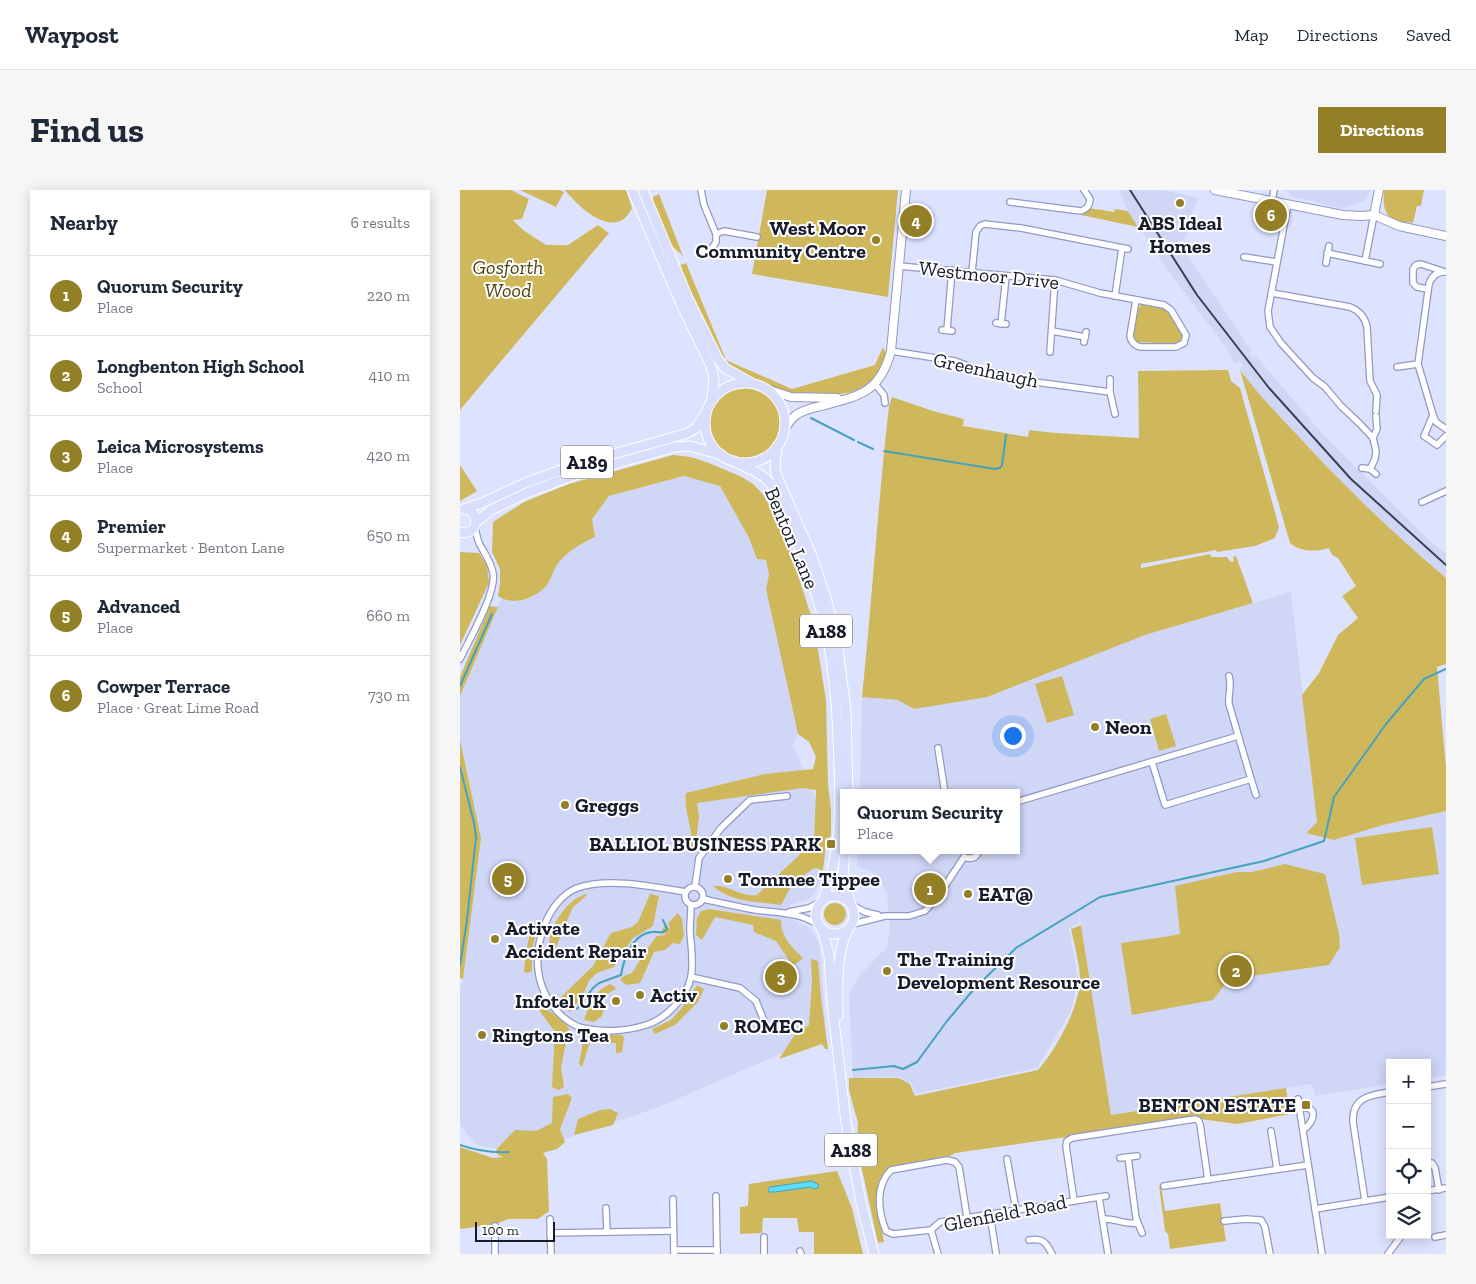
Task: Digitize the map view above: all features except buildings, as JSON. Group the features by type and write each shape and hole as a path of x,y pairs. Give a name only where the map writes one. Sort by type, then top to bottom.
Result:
{"main road":[{"name":"A189","path":"632,190 682,306 711,366 714,379 712,400"},
{"name":"A189","path":"643,190 688,298 718,359 728,370 774,395 784,418 784,430"},
{"path":"777,446 790,421 800,413 866,392 875,384 886,368 891,351 906,190"},
{"path":"1215,190 1351,216 1374,215 1399,226 1446,236"},
{"path":"1374,215 1379,190"},
{"name":"A189","path":"462,510 525,483 575,465 688,433 696,428 712,400 721,390 734,384 754,384"},
{"path":"764,388 784,396 798,398 827,399 854,397"},
{"name":"A189","path":"706,413 705,427 709,440 712,446 722,455"},
{"name":"A189","path":"461,533 471,531 491,510 537,489 572,476 675,447 690,446 722,455 734,461 746,463 768,455 777,446"},
{"name":"Benton Lane","path":"777,446 776,474 812,556 837,640 846,711 848,789"},
{"name":"Benton Lane","path":"734,461 763,476 770,484 809,572 829,642 837,712 840,781 839,831 830,879 822,901"},
{"name":"A189","path":"462,510 472,512 476,524"},
{"name":"A188","path":"838,1044 840,954 855,913 843,875 845,854"},
{"path":"822,901 836,896 842,897 851,904"},
{"name":"A188","path":"822,901 816,913 829,955 832,1003 849,1142 862,1209 874,1254"},
{"path":"821,927 834,934 842,932 851,926"}],"street":[{"path":"701,190 704,205 716,234 716,242 712,248 702,252"},
{"path":"1010,202 1081,211 1090,203 1090,199 1084,190"},
{"path":"1272,201 1274,190"},
{"path":"1288,204 1268,311 1270,327 1280,343 1313,378 1325,387 1372,438 1376,451 1370,468"},
{"path":"1366,261 1374,215"},
{"path":"972,272 976,232 980,226 985,224 1021,228 1125,248 1115,296"},
{"path":"716,234 724,231 757,237"},
{"path":"1326,263 1329,246"},
{"path":"1328,254 1380,264"},
{"path":"1244,257 1278,262"},
{"path":"1428,289 1417,287 1413,284 1413,269 1416,265 1422,264 1444,272"},
{"name":"Westmoor Drive","path":"899,266 1055,280 1115,296 1164,305 1169,308 1186,335 1183,345 1176,348 1140,347 1132,343 1130,336 1136,300"},
{"path":"947,330 952,270"},
{"path":"1444,272 1434,275 1430,279 1418,364 1436,422 1446,429"},
{"path":"1001,324 1006,276"},
{"path":"1050,352 1055,280"},
{"path":"1272,293 1350,308 1361,314 1367,327 1370,381 1377,395 1377,429 1372,438"},
{"path":"1052,331 1085,337"},
{"name":"Greenhaugh","path":"891,351 954,361 984,372 1004,374 1035,382 1110,392"},
{"path":"1397,367 1418,364"},
{"path":"1110,379 1110,392 1115,414"},
{"path":"875,384 884,395 885,403"},
{"path":"1433,415 1424,436 1437,445 1446,436"},
{"path":"1362,468 1370,468 1376,474"},
{"path":"1422,502 1446,491"},
{"path":"460,659 493,585 494,574 489,559 479,543 476,524"},
{"path":"461,533 479,543"},
{"path":"1229,676 1231,687 1229,700 1256,795"},
{"path":"1020,801 1238,736"},
{"path":"938,748 944,789"},
{"path":"1152,762 1165,805 1251,779"},
{"path":"695,887 700,858 721,828 750,800 788,796"},
{"path":"851,904 865,912 886,916 909,916 925,911 939,895 963,854 969,859 978,854"},
{"path":"686,892 686,900 691,905 691,977 682,996 662,1018 652,1024 614,1031 581,1028 557,1012 544,994 539,977 540,937 549,915 566,894 588,885 644,885 686,892 695,887"},
{"path":"691,905 699,904 703,899 703,893 695,887"},
{"path":"703,899 758,910 785,912 805,918 821,927"},
{"path":"785,912 805,909 822,901"},
{"path":"851,926 886,916"},
{"path":"691,977 740,988 756,1001 764,1021"},
{"path":"1431,1086 1446,1084"},
{"path":"1365,1201 1353,1122 1354,1113 1358,1103 1367,1097 1386,1093"},
{"path":"1298,1100 1315,1209 1319,1254"},
{"path":"1300,1108 1312,1109 1313,1113 1311,1123 1303,1130"},
{"path":"1074,1201 1066,1146 1067,1140 1072,1138 1198,1120 1208,1180"},
{"path":"1271,1131 1277,1169"},
{"path":"1120,1158 1137,1156"},
{"path":"1128,1157 1138,1223 1142,1233"},
{"path":"1007,1159 1016,1210"},
{"path":"930,1230 895,1234 890,1234 886,1231 878,1198 885,1178 891,1170 946,1160 954,1161 959,1167 967,1217"},
{"path":"1431,1163 1435,1167 1439,1190"},
{"path":"1164,1186 1308,1165"},
{"path":"1431,1191 1446,1188"},
{"path":"673,1200 674,1252 717,1252 716,1196"},
{"name":"Glenfield Road","path":"938,1254 930,1230 940,1222 1106,1196"},
{"path":"1099,1197 1108,1254"},
{"path":"1315,1209 1386,1198"},
{"path":"606,1208 607,1232"},
{"path":"990,1214 996,1254"},
{"path":"1224,1221 1246,1218 1261,1220 1266,1227 1270,1254"},
{"path":"550,1219 551,1254"},
{"path":"1103,1219 1112,1219 1130,1224 1138,1223"},
{"path":"495,1226 495,1254"},
{"path":"550,1233 673,1231"},
{"path":"1435,1236 1446,1235"},
{"path":"764,1238 764,1254"},
{"path":"1388,1254 1399,1239"},
{"path":"1028,1240 1042,1240 1052,1254"}],"shaded area":[{"path":"1119,190 1164,190 1199,198 1190,216 1186,238 1178,242 1251,350 1249,352 1254,358 1256,356 1320,431 1429,540 1446,554 1446,578 1347,488 1256,391 1240,369 1244,365 1239,360 1235,364 1228,350 1164,265 1128,211"},
{"path":"1285,190 1370,190 1364,201 1344,208 1294,197"},
{"name":"BALLIOL BUSINESS PARK","path":"684,476 720,486 749,538 757,559 766,560 769,575 766,589 798,734 793,745 831,835 826,843 825,859 816,892 808,900 790,905 789,918 810,928 818,941 826,1034 659,1107 539,1148 493,1148 476,1145 460,1124 460,988 463,979 481,838 460,740 460,696 501,599 514,602 534,596 546,585 560,561 570,551 595,537 591,519 609,496"},
{"path":"1291,592 1317,822 1306,833 1334,840 1383,825 1446,811 1446,1076 1431,1078 1431,1059 1386,1059 1386,1085 1315,1096 1312,1084 1111,1115 1079,912 1079,923 1069,928 1078,980 1071,1011 1037,1068 916,1094 912,1084 900,1077 853,1078 849,994 858,977 887,947 890,928 887,895 881,880 871,872 857,866 858,854 1020,854 1020,789 860,789 862,697 898,700 914,709 1145,635"}],"green space":[{"name":"Gosforth Wood","path":"460,190 511,190 529,199 522,219 513,220 523,230 546,245 568,245 598,225 609,233 460,410"},
{"path":"520,190 559,190 564,192 556,207"},
{"path":"565,190 626,190 632,208 625,218 617,222 607,222 588,213"},
{"path":"767,190 898,190 888,297 752,274"},
{"path":"1384,190 1424,190 1421,206 1417,206 1413,223 1395,220 1387,214 1384,205"},
{"path":"659,194 683,256 672,246 653,202 653,197"},
{"path":"1089,208 1114,212 1115,209 1128,211 1138,227 1081,215"},
{"path":"686,263 726,360 792,389 875,365 883,347 886,353 882,365 877,374 863,387 855,391 834,395 791,394 754,381 734,371 722,361 678,266"},
{"path":"1142,304 1164,308 1169,312 1183,335 1182,340 1176,344 1136,342 1134,323 1137,311"},
{"path":"1228,370 1231,381 1240,388 1275,512 1279,527 1275,538 1255,546 1217,552 1216,550 1141,564 1141,568 1210,554 1211,557 1227,557 1231,562 1234,561 1233,557 1236,556 1253,603 1145,635 987,697 914,709 898,700 862,697 885,442 889,406 892,397 964,419 963,426 1028,437 1029,430 1139,438 1138,371"},
{"path":"1240,370 1269,405 1335,475 1389,528 1446,578 1446,664 1437,667 1446,767 1446,811 1383,825 1334,840 1306,833 1317,822 1302,695 1319,673 1338,635 1358,618 1342,596 1356,586 1338,558 1332,555 1329,548 1308,550 1298,548 1290,543"},
{"path":"745,387 759,390 771,397 778,409 781,423 778,437 771,449 759,456 745,459 731,456 719,449 712,437 709,423 712,409 719,397 731,390"},
{"path":"673,455 691,457 742,477 762,493 778,520 814,625 826,700 831,835 826,843 823,870 814,868 793,883 781,905 736,898 713,886 724,887 746,895 757,895 814,841 816,790 803,788 697,803 699,816 695,850 691,852 690,849 691,833 686,808 686,793 765,774 813,769 816,757 809,742 798,734 766,589 769,575 766,560 757,559 749,538 720,486 684,476 609,496 592,519 595,537 576,547 560,561 547,585 542,590 531,597 517,601 510,601 498,596 500,569 492,552 493,522 524,502 569,484"},
{"path":"460,465 477,491 460,501"},
{"path":"460,552 479,553 487,565 489,583 460,645"},
{"path":"490,606 498,607 460,696 460,677"},
{"path":"1062,676 1074,715 1047,723 1035,684"},
{"path":"1166,714 1176,746 1159,751 1150,719"},
{"path":"460,740 481,838 463,979 460,978"},
{"path":"1432,827 1439,874 1362,885 1355,838"},
{"path":"1285,864 1325,874 1339,934 1340,947 1329,965 1229,979 1213,1000 1132,1015 1121,943 1180,934 1175,886 1237,872 1252,872"},
{"path":"588,893 573,907 556,947 560,951 560,957 551,949 550,937 552,929 560,915 570,904"},
{"path":"650,894 659,896 653,926 633,938 614,967 597,973 589,981 582,997 570,1012 558,1000 593,966 611,933 632,927 638,922"},
{"path":"835,903 843,906 846,914 843,922 835,925 827,922 824,914 827,906"},
{"path":"709,909 781,920 785,936 803,958 793,966 776,941 754,932 753,925 715,917 702,940 696,935 697,918 701,911"},
{"path":"678,913 682,919 684,935 680,944 673,943 665,950 654,952 640,983 627,985 620,980 632,973 657,936 665,935 666,933 660,934 666,923 669,929 668,923"},
{"path":"533,923 538,923 532,951 532,970 529,973 524,972 524,966"},
{"path":"1081,925 1111,1115 1286,1088 1290,1114 1237,1124 1200,1119 1116,1130 955,1153 950,1156 894,1166 884,1176 879,1186 876,1201 884,1242 878,1243 859,1156 858,1123 849,1090 849,1078 899,1078 910,1084 915,1096 1038,1070 1059,1040 1076,1002 1080,973 1071,929"},
{"path":"811,959 818,961 828,1049 825,1049 822,1044 779,1059 795,1034 809,1025 812,981"},
{"path":"610,984 616,989 600,998 604,1010 601,1017 594,1022 584,1020 592,998"},
{"path":"697,985 704,989 698,1002 675,1025 655,1034 652,1029 671,1020 682,1008"},
{"path":"532,999 561,1019 569,1028 561,1067 564,1087 559,1090 552,1087 555,1032"},
{"path":"587,1035 622,1035 624,1038 622,1052 616,1053 616,1043 590,1042 582,1067 579,1064 583,1042"},
{"path":"568,1094 572,1098 560,1129 565,1142 557,1149 543,1153 547,1159 549,1211 538,1219 508,1219 496,1224 460,1229 460,1147 493,1158 503,1157 498,1155 496,1150 515,1130 536,1131 552,1123 553,1097"},
{"path":"610,1109 618,1113 613,1125 574,1135 578,1119 600,1110"},
{"path":"837,1171 852,1208 863,1254 814,1254 814,1232 799,1232 797,1218 763,1218 762,1233 740,1234 740,1207 748,1206 749,1184"},
{"path":"1159,1185 1161,1185 1165,1211 1220,1203 1226,1241 1170,1249 1168,1234 1165,1231"}],"water":[{"path":"812,1181 819,1185 818,1188 814,1189 811,1187 775,1192 769,1192 768,1189 770,1187"}],"waterway":[{"path":"811,418 854,440"},
{"path":"884,451 995,469 1000,468 1002,465 1006,435"},
{"path":"858,442 873,449"},
{"path":"460,686 492,614"},
{"path":"853,1070 894,1066 903,1069 917,1062 947,1021 974,989 1016,948 1100,897 1264,861 1324,841 1334,797 1386,724 1424,679 1446,669"},
{"path":"460,767 476,837 460,965"},
{"path":"577,1009 599,983 621,975 627,954 639,937 652,932 664,932 667,929 663,920"},
{"path":"460,1145 484,1151 509,1152"}],"railway":[{"path":"1130,190 1197,295 1269,388 1351,479 1446,565"}],"place":[{"name":"ABS Ideal Homes","path":"1180,203"},
{"name":"Cowper Terrace","path":"1271,215"},
{"name":"Premier","path":"916,221"},
{"name":"West Moor Community Centre","path":"876,240"},
{"name":"Neon","path":"1095,727"},
{"name":"Greggs","path":"565,805"},
{"name":"BALLIOL BUSINESS PARK","path":"831,844"},
{"name":"Advanced","path":"508,879"},
{"name":"Tommee Tippee","path":"728,879"},
{"name":"Quorum Security","path":"930,889"},
{"name":"EAT@","path":"968,894"},
{"name":"Activate Accident Repair","path":"495,939"},
{"name":"The Training Development Resource","path":"887,971"},
{"name":"Longbenton High School","path":"1236,971"},
{"name":"Leica Microsystems","path":"781,977"},
{"name":"Activ","path":"640,995"},
{"name":"Infotel UK","path":"616,1001"},
{"name":"ROMEC","path":"724,1026"},
{"name":"Ringtons Tea","path":"482,1035"},
{"name":"BENTON ESTATE","path":"1306,1105"}]}
